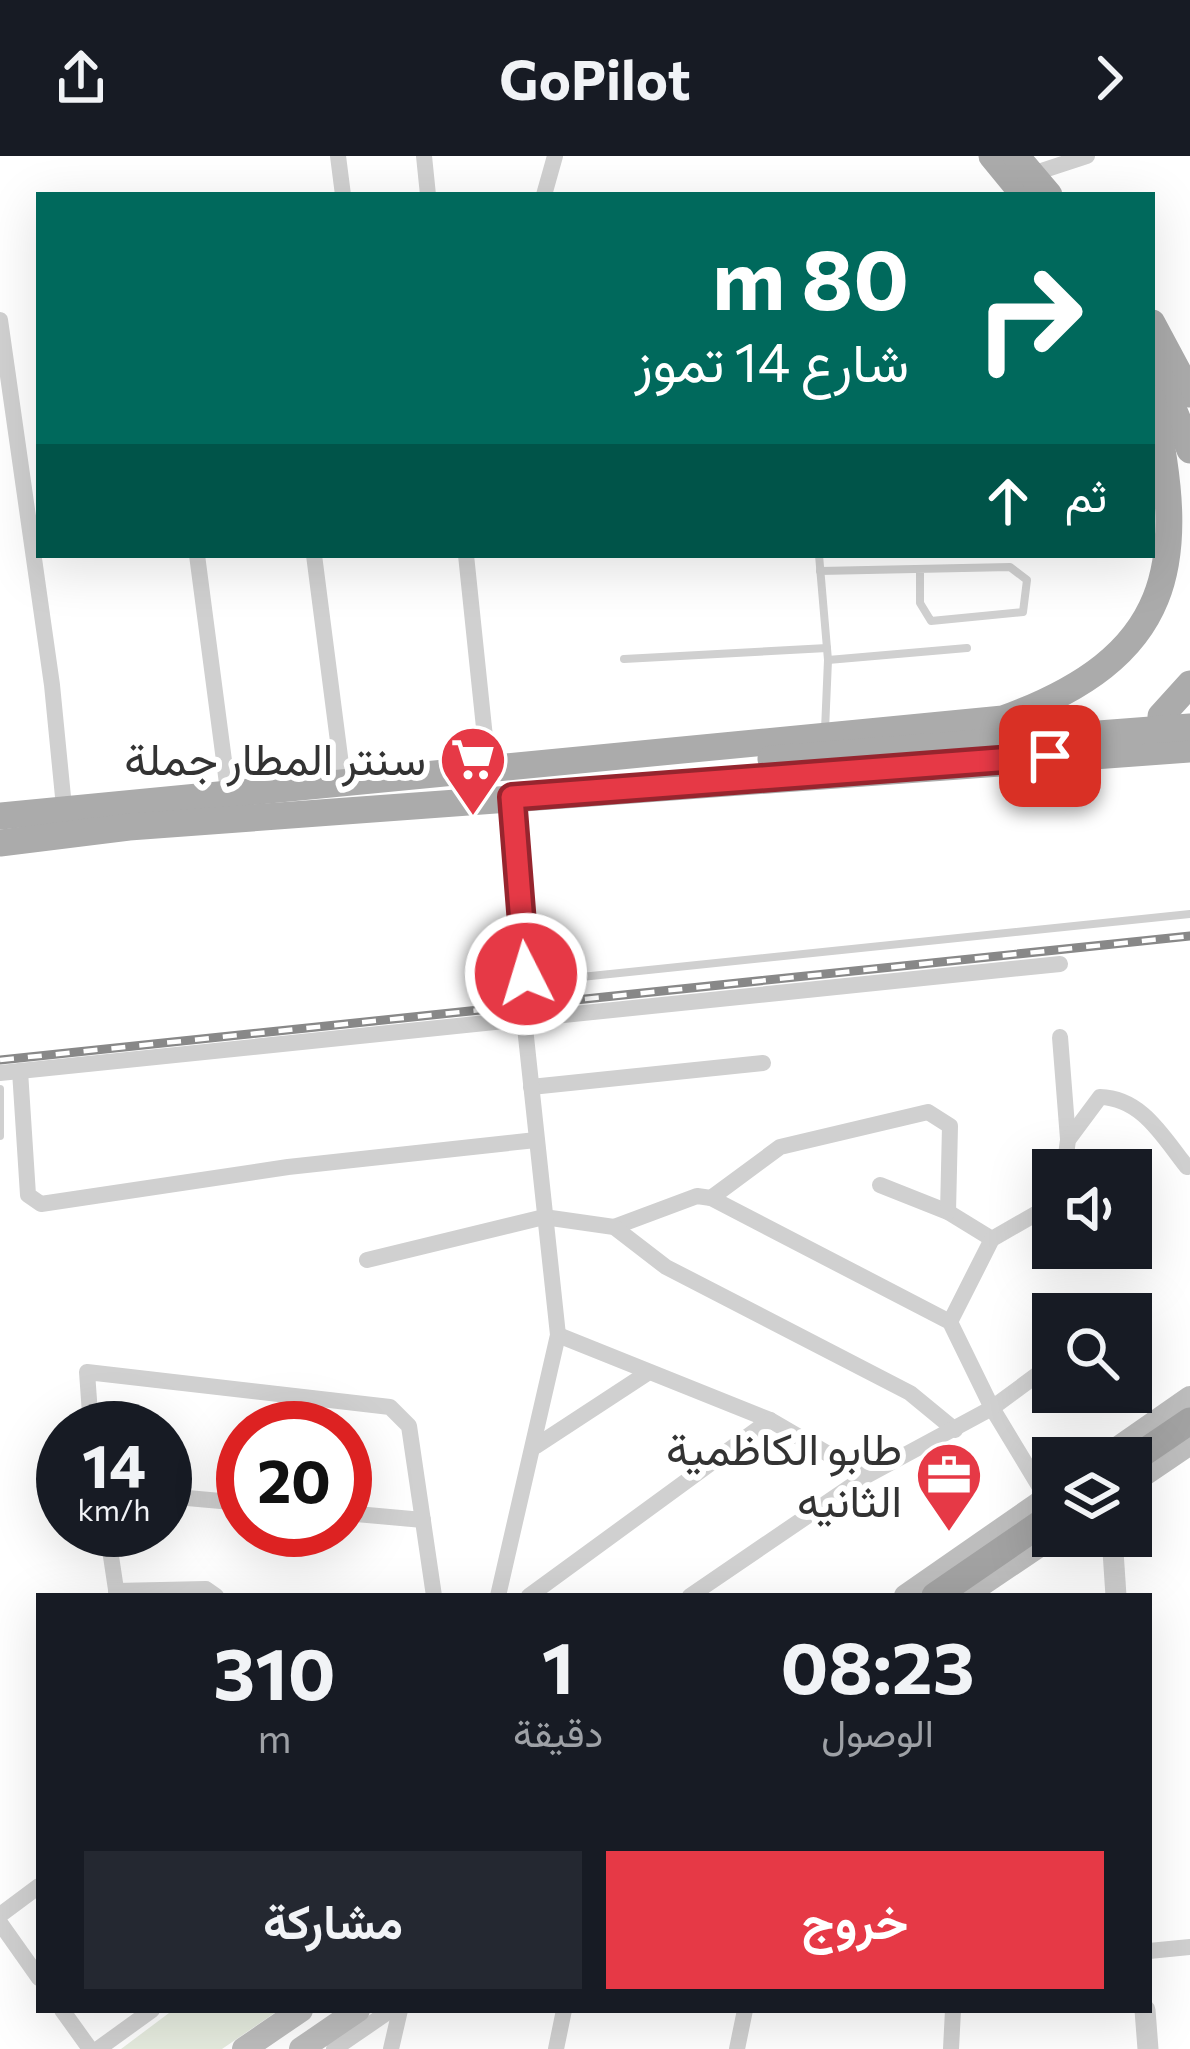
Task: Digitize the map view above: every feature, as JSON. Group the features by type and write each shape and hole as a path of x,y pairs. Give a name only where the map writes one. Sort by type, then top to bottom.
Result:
{"highway":[{"path":"1152,1446 1190,1420"},
{"path":"939,1593 1032,1526"}],"main road":[{"path":"972,156 1002,192"},
{"path":"992,156 1030,180"},
{"path":"1155,328 1190,394"},
{"path":"1155,364 1190,450"},
{"path":"1155,411 1170,455 1179,519 1190,551"},
{"path":"0,816 488,766 979,724 1028,710 1075,686 1149,626 1175,575 1179,519"},
{"path":"1161,716 1190,684"},
{"path":"376,778 429,789 464,789 771,759 1190,728"},
{"path":"894,732 887,753 897,768"},
{"path":"1089,754 1123,743"},
{"path":"0,843 129,827 1190,749"},
{"path":"1134,1437 1190,1398"},
{"path":"1152,1469 1190,1443"},
{"path":"911,1593 1032,1523"},
{"path":"967,1593 1032,1530"},
{"path":"244,2049 297,2013"},
{"path":"301,2049 354,2013"}],"street":[{"path":"338,156 343,192"},
{"path":"424,156 428,192"},
{"path":"545,192 555,156"},
{"path":"1030,180 1087,156"},
{"path":"0,320 5,397 52,685 64,807"},
{"path":"197,558 228,791"},
{"path":"314,558 343,780"},
{"path":"466,558 488,766"},
{"path":"0,1073 1060,964"},
{"path":"499,1593 558,1335 524,1018"},
{"path":"1060,1037 1067,1149"},
{"path":"531,1088 763,1063"},
{"path":"20,1071 28,1195 41,1204 288,1167 536,1140"},
{"path":"1068,1140 1100,1096 1120,1097 1144,1114 1187,1168"},
{"path":"711,1198 780,1147 928,1112 950,1126 948,1212"},
{"path":"880,1185 948,1212 992,1239"},
{"path":"367,1260 544,1217 614,1227 698,1196 711,1198 950,1322 1032,1480"},
{"path":"950,1322 992,1239 1032,1216"},
{"path":"614,1227 666,1267 910,1394 955,1430"},
{"path":"558,1335 770,1420 866,1476"},
{"path":"89,1401 87,1372 390,1407 409,1426 434,1593"},
{"path":"536,1446 649,1372"},
{"path":"694,1593 866,1476 955,1430 1032,1378"},
{"path":"533,1593 770,1420"},
{"path":"372,1515 423,1520"},
{"path":"110,1557 116,1593 206,1589 212,1593"},
{"path":"1113,1557 1116,1593"},
{"path":"36,1889 0,1919 36,1973"},
{"path":"1152,1952 1190,1946"},
{"path":"64,2013 94,2049 148,2013"},
{"path":"334,2049 387,2013"},
{"path":"391,2049 399,2013"},
{"path":"556,2049 563,2013"},
{"path":"737,2049 744,2013"},
{"path":"951,2049 953,2013"},
{"path":"1145,2013 1148,2049"}],"lane":[{"path":"819,558 828,660 825,737"},
{"path":"820,571 1010,567 1027,580 1028,600 1023,612 1010,617 932,621 920,603 920,569"},
{"path":"624,658 827,648"},
{"path":"828,660 968,648"},
{"path":"512,797 526,974 533,982 1190,914"},
{"path":"0,1089 0,1136"}],"shaded area":[{"path":"169,2013 275,2013 222,2049 121,2049"}],"railway":[{"path":"0,1060 1190,936"}],"place":[{"name":"سنتر المطار جملة","path":"473,818"},
{"name":"طابو الكاظمية الثانيه","path":"949,1534"}],"route":[{"path":"526,974 512,797 1050,756"}]}
